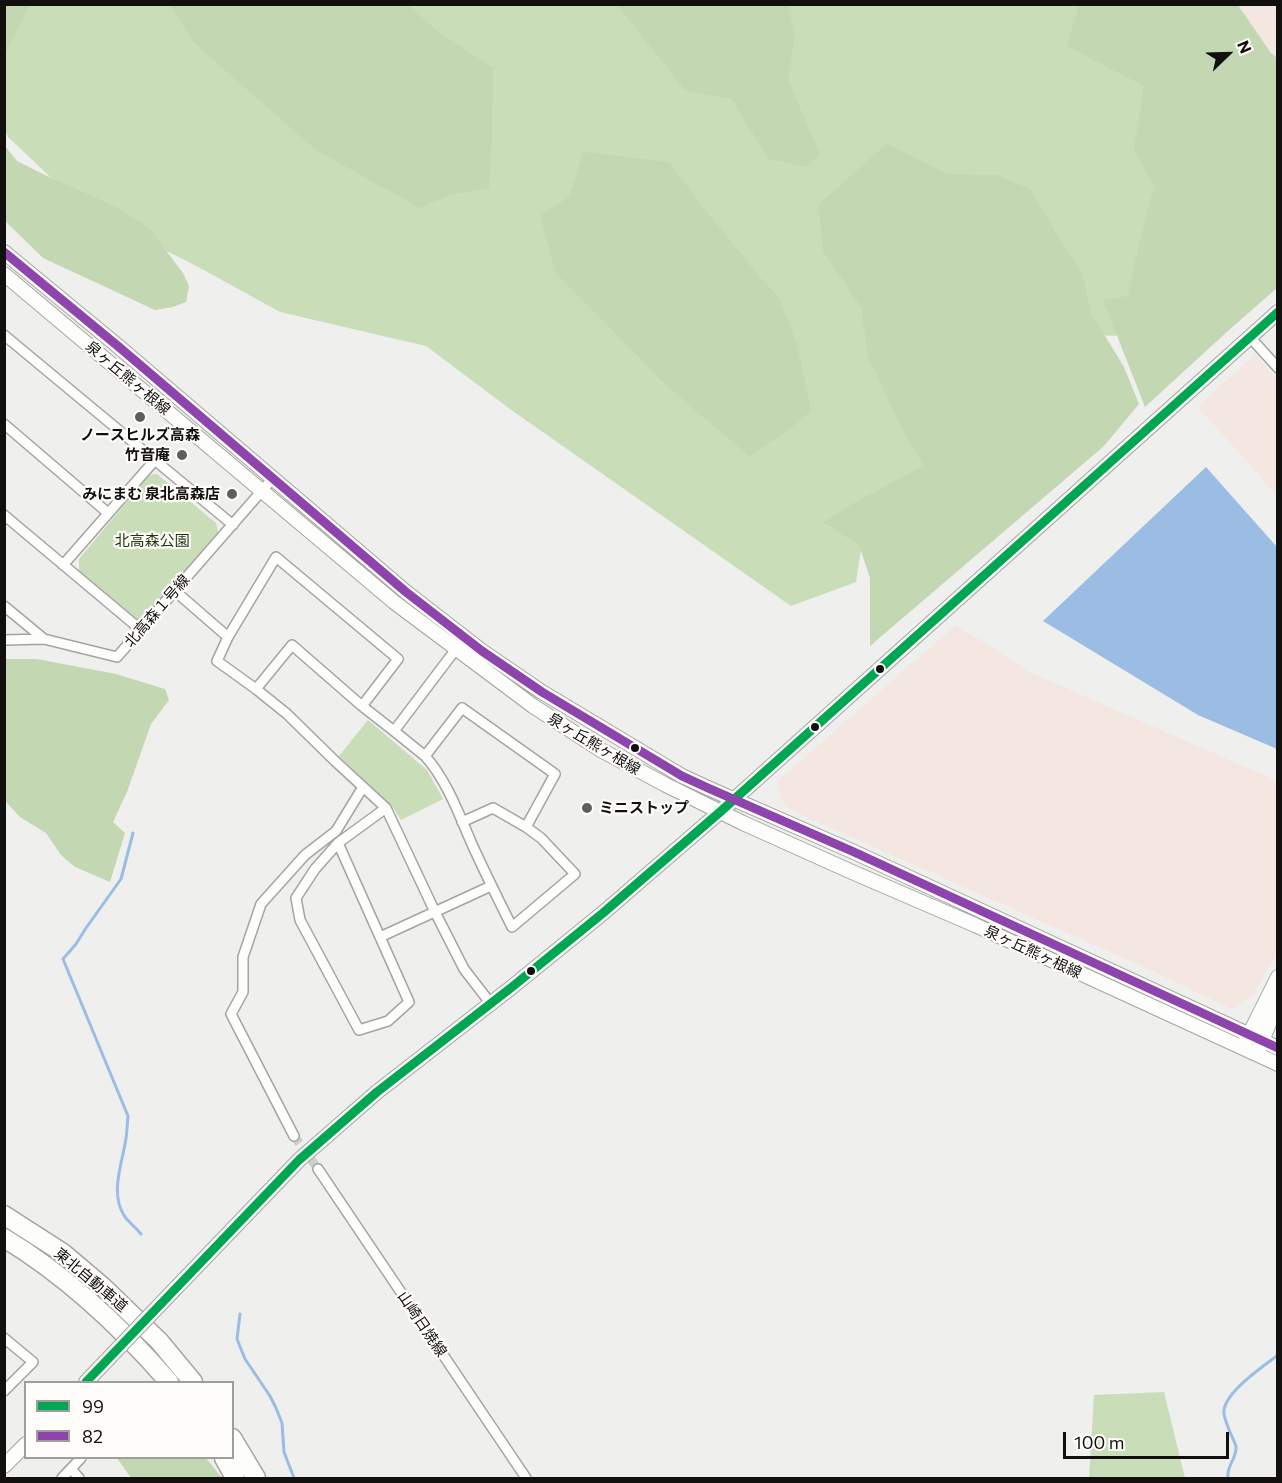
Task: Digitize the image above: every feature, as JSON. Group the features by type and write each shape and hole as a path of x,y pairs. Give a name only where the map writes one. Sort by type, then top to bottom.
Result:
{"highway":[{"name":"東北自動車道","path":"4,1215 63,1253 102,1286 159,1341 191,1381"},
{"name":"東北自動車道","path":"4,1238 57,1274 95,1306 167,1381"},
{"path":"234,1441 256,1479"},
{"path":"225,1459 236,1479"}],"main road":[{"name":"泉ヶ丘熊ヶ根線","path":"4,252 406,592 482,651 542,692 682,776 854,852 1278,1048"},
{"name":"泉ヶ丘熊ヶ根線","path":"4,274 394,602 533,706 593,745 649,777 720,812 975,925 1278,1064"},
{"path":"88,1381 299,1160 377,1092 603,913 734,800 1278,312"},
{"path":"1256,1054 1256,1038 1278,977"},
{"path":"1243,1048 1256,1038 1278,1002"},
{"path":"4,1466 24,1446"}],"street":[{"path":"4,335 232,525"},
{"path":"1249,336 1278,368"},
{"path":"4,424 108,513"},
{"path":"63,565 155,460"},
{"name":"北高森１号線","path":"4,640 44,639 117,657 273,478"},
{"path":"4,515 141,630"},
{"path":"362,706 398,659 276,557 228,637 217,661 287,714 386,808 464,969 491,1004"},
{"path":"175,591 228,637"},
{"path":"4,606 44,639"},
{"path":"256,689 292,645 362,706 425,756 435,768 512,927 574,874 541,838 493,808 462,822"},
{"path":"394,731 456,649"},
{"path":"425,756 462,708 555,774 526,827"},
{"path":"294,1136 231,1014 243,992 243,957 261,904 305,855 336,831 363,788"},
{"path":"338,843 409,1002 388,1021 359,1030 300,920 296,898 315,869 338,843 386,808"},
{"path":"380,937 491,886"},
{"name":"山崎日焼線","path":"318,1169 526,1479"},
{"path":"4,1338 33,1362 4,1391"},
{"path":"62,1479 80,1459"},
{"path":"71,1469 80,1479"}],"shaded area":[{"path":"1238,5 1277,5 1277,58 1271,53"},
{"path":"1255,354 1277,380 1277,495 1198,407"},
{"path":"956,625 1034,674 1277,781 1277,953 1253,995 1232,1009 1140,965 808,818 784,805 777,781"}],"green space":[{"path":"4,5 1087,5 1154,80 1167,182 1129,336 1080,335 865,523 856,582 791,606 510,409 426,346 280,312 83,208 8,137 4,127"},
{"path":"4,5 30,5 5,54"},
{"path":"170,5 409,5 437,31 493,68 489,188 450,195 420,208 316,150 194,43"},
{"path":"617,5 788,5 795,35 788,80 820,155 805,167 769,159 731,99 685,90"},
{"path":"1077,5 1238,5 1271,53 1277,58 1277,288 1145,407 1103,300 1128,296 1154,185 1134,150 1144,86 1067,46"},
{"path":"887,144 947,174 997,175 1030,189 1082,272 1091,313 1124,367 1139,404 1104,446 870,646 870,578 859,545 823,522 924,466 904,433 868,356 861,307 823,251 818,205"},
{"path":"5,146 17,161 115,206 149,228 183,273 189,286 186,302 155,310 43,258 5,221"},
{"path":"583,152 669,162 702,206 779,298 797,344 811,411 783,434 749,456 667,386 556,273 540,216 570,196"},
{"name":"北高森公園","path":"157,474 216,523 218,532 145,620 136,621 79,573 79,559 149,475"},
{"path":"5,659 37,659 116,674 165,689 169,700 151,724 127,792 113,822 125,833 110,882 75,867 61,855 46,833 20,817 5,801"},
{"path":"368,720 427,770 443,799 401,820 392,806 339,756"},
{"path":"1164,1392 1185,1478 1089,1478 1094,1395"},
{"path":"118,1459 207,1459 222,1478 131,1478"}],"water":[{"path":"1206,467 1277,547 1277,749 1198,715 1043,621"}],"waterway":[{"path":"133,833 121,879 63,959 128,1116 126,1141 118,1181 118,1200 125,1217 141,1234"},
{"path":"240,1314 237,1339 245,1359 276,1408 282,1423 284,1452 294,1478"},
{"path":"1228,1478 1236,1446 1225,1418 1225,1406 1244,1381 1278,1355"}],"tunnel":[{"path":"294,1136 318,1169"}],"transit line":[{"name":"82","path":"4,252 406,592 482,651 542,692 682,776 854,852 1278,1048"},
{"name":"99","path":"87,1381 299,1160 377,1092 603,913 720,812 1278,312"}],"place":[{"name":"ノースヒルズ高森","path":"140,417"},
{"name":"竹音庵","path":"182,455"},
{"name":"みにまむ 泉北高森店","path":"232,494"},
{"name":"ミニストップ","path":"587,808"}]}
